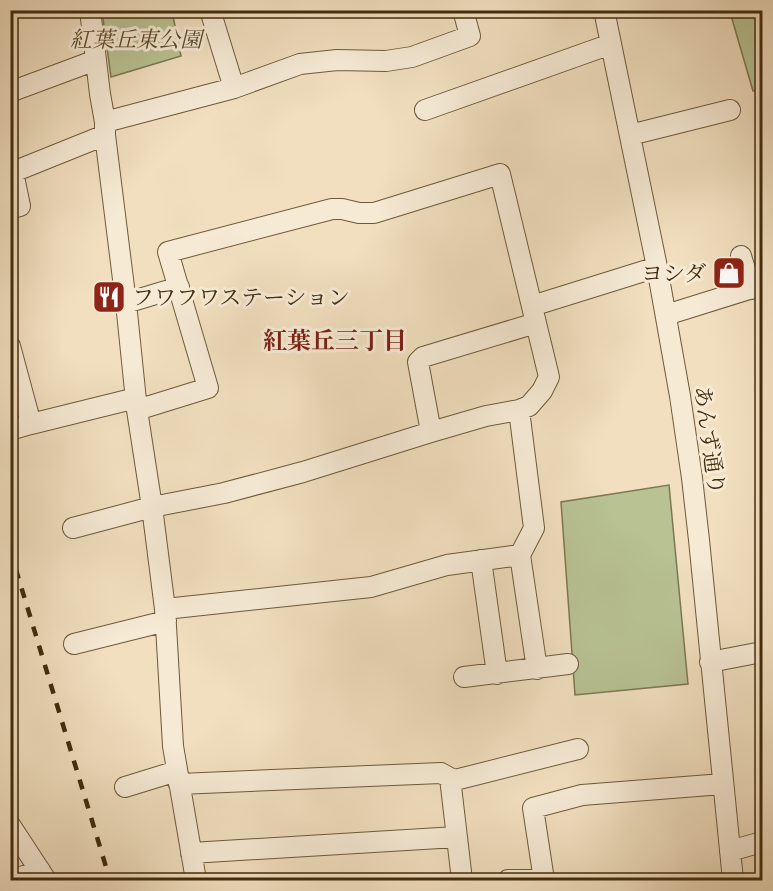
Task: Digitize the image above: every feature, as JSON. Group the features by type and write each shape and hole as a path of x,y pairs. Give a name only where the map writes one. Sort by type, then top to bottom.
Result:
{"street":[{"path":"90,10 137,404 165,615 173,746 196,880"},
{"path":"210,10 234,88"},
{"path":"10,209 20,206 13,172 105,128 234,88 300,64 336,60 386,62 412,57 470,36 463,10"},
{"name":"あんず通り","path":"604,10 657,267 692,478 733,880"},
{"path":"425,110 610,44"},
{"path":"10,92 96,60"},
{"path":"630,135 730,110"},
{"path":"10,430 30,423 137,404 208,388 168,252 332,209 342,208 359,213 374,213 500,174 549,377 542,391 529,405 519,410 486,416 431,432 303,472 73,528"},
{"path":"666,315 757,287 741,256"},
{"path":"431,432 418,362 423,357 657,267"},
{"path":"126,303 179,287"},
{"path":"10,346 30,423"},
{"path":"519,410 534,528 520,555 537,669"},
{"path":"74,644 165,615 371,587 447,565 520,555"},
{"path":"481,560 496,674"},
{"path":"710,662 762,652"},
{"path":"464,677 568,664"},
{"path":"451,781 578,749"},
{"path":"125,787 178,777 441,772 451,781 462,880"},
{"path":"508,880 544,880 533,808 582,795 723,784"},
{"path":"10,825 43,875 13,880"},
{"path":"191,853 456,837"},
{"path":"730,851 762,842"}],"green space":[{"name":"紅葉丘東公園","path":"102,11 172,11 181,56 111,77"},
{"path":"762,11 762,88 753,91 730,12"},
{"path":"669,485 688,684 575,695 561,502"}],"railway":[{"path":"10,550 110,880"}],"place":[{"name":"ヨシダ","path":"729,273"},
{"name":"フワフワステーション","path":"109,297"}],"district":[{"name":"紅葉丘三丁目","path":"335,341"}]}
